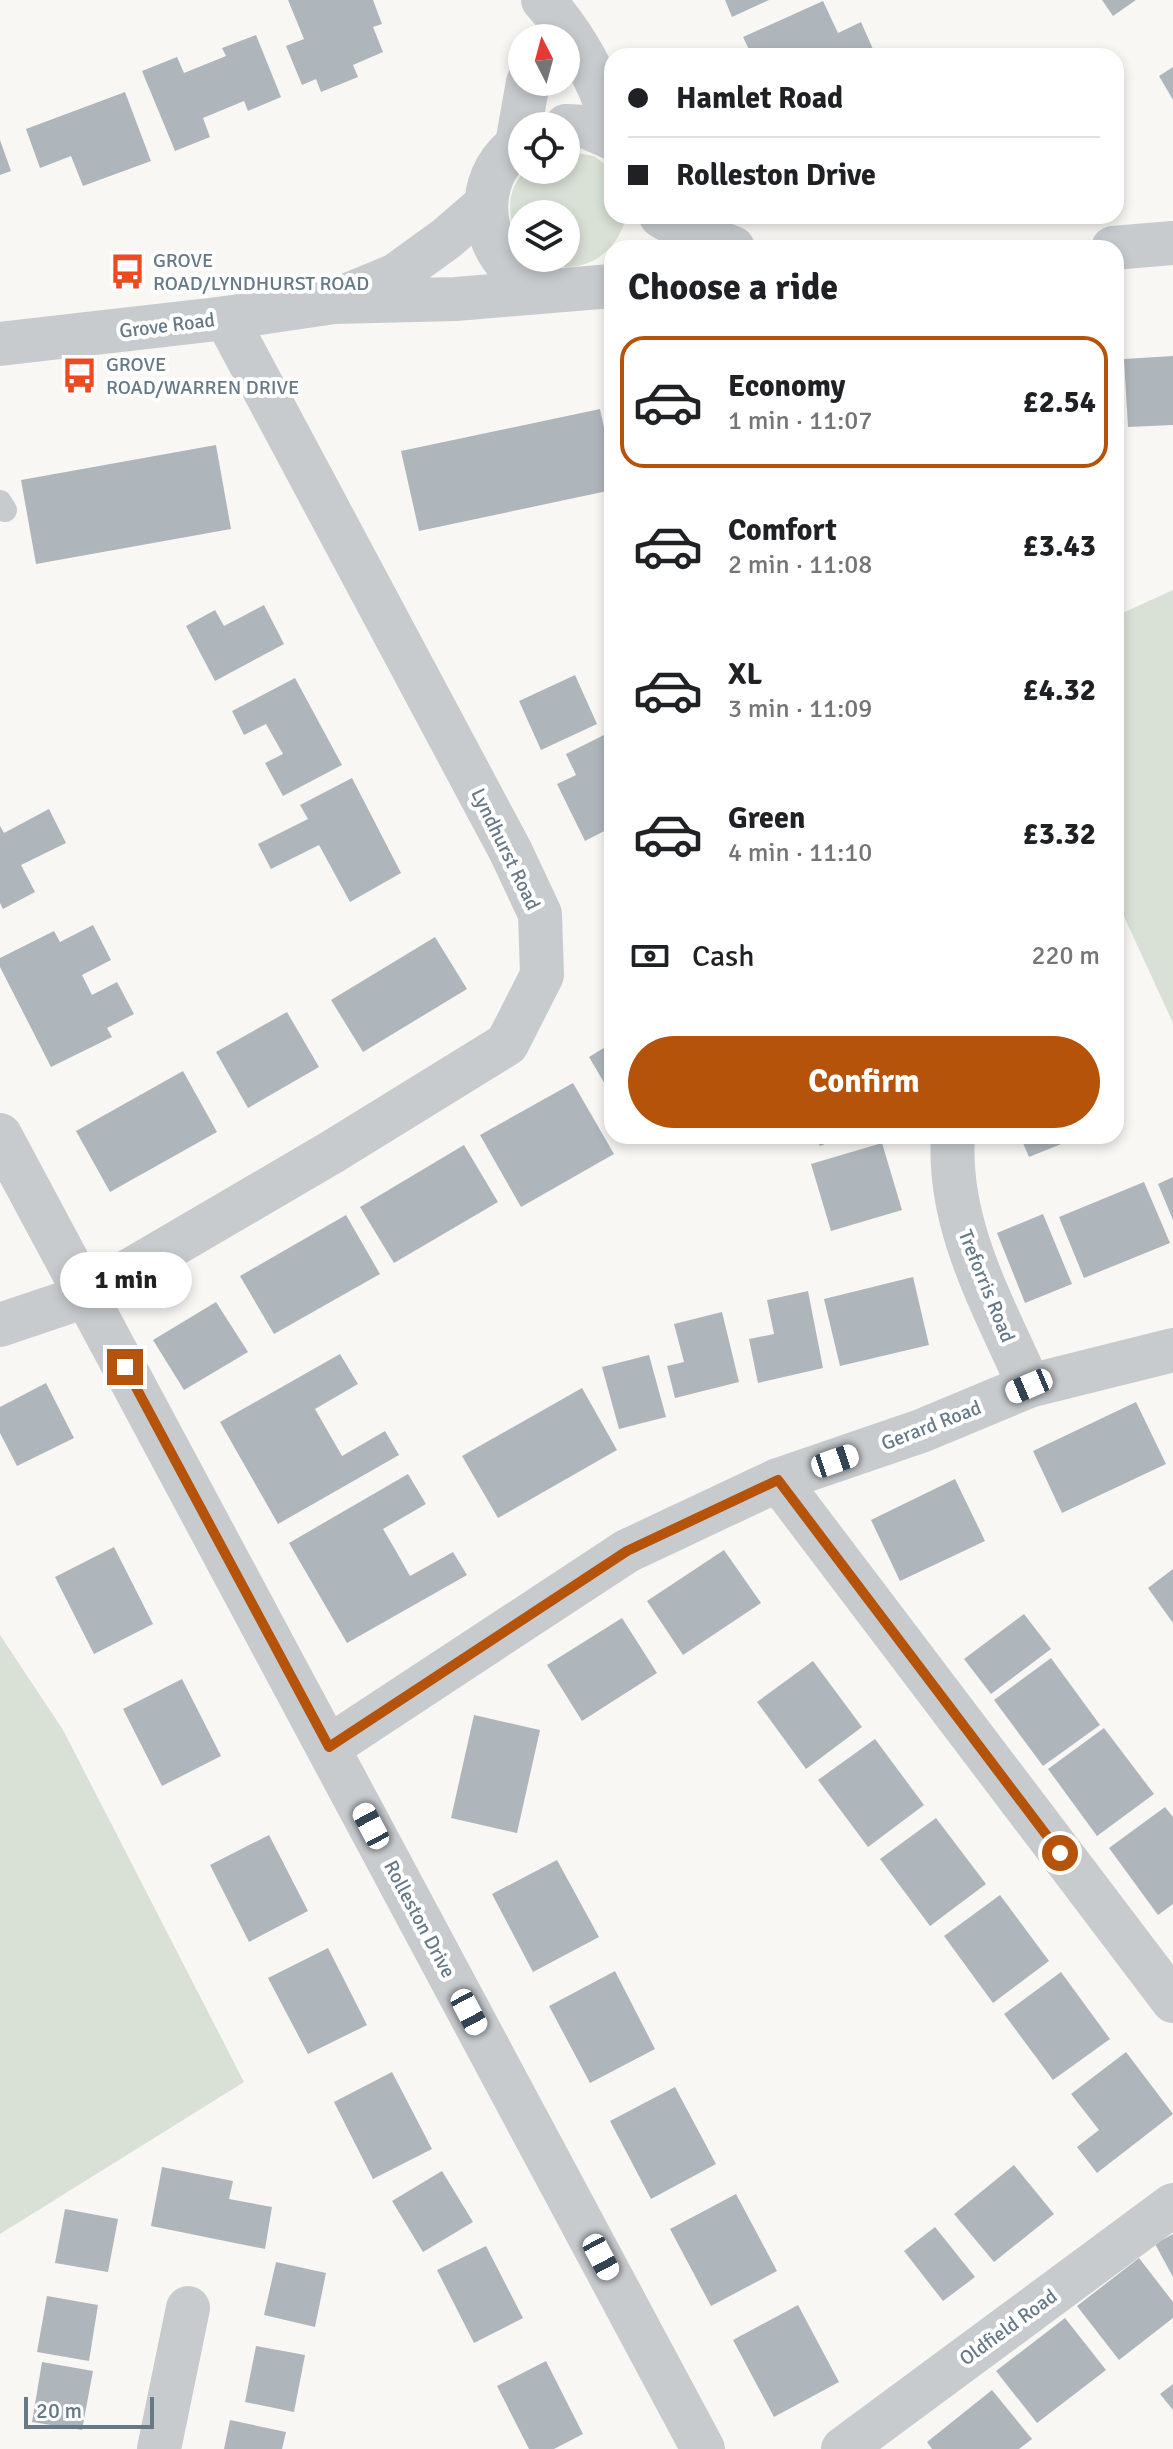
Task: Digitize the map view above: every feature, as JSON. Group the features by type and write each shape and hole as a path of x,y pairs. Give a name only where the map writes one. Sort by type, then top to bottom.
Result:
{"street":[{"path":"531,24 535,0"},
{"path":"543,0 565,25 604,99"},
{"path":"580,127 604,134"},
{"path":"508,158 492,177 485,205 492,243 526,280 548,290"},
{"name":"Grove Road","path":"334,302 396,275 447,238 485,205"},
{"path":"674,224 712,240"},
{"path":"1124,247 1173,243"},
{"name":"Grove Road","path":"0,344 226,318 334,302 456,299 604,286"},
{"name":"Lyndhurst Road","path":"0,1325 86,1296 332,1152 507,1044 542,975 540,914 511,852 226,318"},
{"name":"Rolleston Drive","path":"0,1135 703,2449"},
{"name":"Treforris Road","path":"952,1144 951,1167 966,1245 1029,1386"},
{"name":"Gerard Road","path":"329,1747 627,1551 778,1480 921,1431 1029,1386 1173,1350"},
{"path":"778,1480 1173,2001"},
{"name":"Oldfield Road","path":"843,2449 1173,2205"},
{"path":"159,2449 188,2308"}],"shaded area":[{"path":"580,154 594,156 604,164 604,224 623,224 621,231 616,240 604,240 604,253 580,266 580,200 511,200 516,184 580,184"},
{"path":"1173,590 1173,1023 1124,916 1124,612"},
{"path":"0,1635 63,1730 244,2082 0,2234"}],"building":[{"path":"288,0 373,0 382,24 373,27 383,52 353,65 358,77 321,92 316,79 302,85 286,46 304,39"},
{"path":"725,0 769,0 732,17"},
{"path":"1102,0 1136,0 1113,16"},
{"path":"823,1 838,33 861,22 872,48 748,48 743,37"},
{"path":"256,35 281,97 248,111 244,101 203,118 210,137 175,151 142,71 177,57 184,73 226,56 222,48"},
{"path":"1173,67 1173,100 1159,76"},
{"path":"125,92 151,161 83,186 71,156 40,168 26,129"},
{"path":"0,140 11,171 0,175"},
{"path":"1173,356 1173,425 1128,427 1124,359"},
{"path":"600,409 604,427 604,492 419,531 401,451"},
{"path":"216,445 231,529 36,564 21,480"},
{"path":"264,605 284,644 215,681 186,626 215,610 224,626"},
{"path":"575,675 597,724 541,750 519,701"},
{"path":"295,678 342,765 283,796 265,763 283,754 266,724 244,735 232,711"},
{"path":"604,735 604,831 585,841 557,784 576,775 566,754"},
{"path":"352,778 401,873 350,902 319,845 271,869 258,844 308,819 300,805"},
{"path":"49,809 66,843 21,865 35,892 3,909 0,903 0,826 4,833"},
{"path":"93,925 111,960 82,975 92,995 117,982 134,1014 107,1028 112,1037 51,1067 0,967 0,958 54,931 60,942"},
{"path":"435,937 467,989 363,1052 331,1000"},
{"path":"287,1012 319,1067 248,1108 216,1052"},
{"path":"604,1048 604,1082 589,1057"},
{"path":"183,1071 217,1132 110,1192 76,1131"},
{"path":"573,1083 604,1137 604,1144 608,1144 614,1154 521,1207 480,1135"},
{"path":"882,1144 902,1210 831,1231 811,1164"},
{"path":"1023,1144 1061,1144 1029,1157"},
{"path":"464,1145 498,1202 394,1263 360,1207"},
{"path":"1173,1177 1173,1220 1158,1184"},
{"path":"1144,1182 1170,1243 1084,1278 1059,1217"},
{"path":"1043,1214 1072,1284 1025,1303 997,1233"},
{"path":"346,1215 380,1274 274,1334 240,1276"},
{"path":"913,1277 929,1345 840,1366 824,1299"},
{"path":"808,1291 823,1368 758,1383 749,1339 774,1334 767,1300"},
{"path":"216,1302 248,1352 184,1390 153,1340"},
{"path":"722,1312 739,1382 675,1398 667,1366 684,1362 674,1324"},
{"path":"340,1354 358,1384 315,1409 342,1456 385,1431 399,1455 278,1524 220,1422"},
{"path":"649,1355 666,1417 619,1429 602,1367"},
{"path":"46,1383 74,1438 17,1466 0,1433 0,1407"},
{"path":"582,1388 617,1450 498,1518 462,1456"},
{"path":"1136,1402 1166,1464 1062,1513 1033,1451"},
{"path":"408,1474 426,1504 383,1529 410,1576 453,1552 467,1575 347,1643 289,1543"},
{"path":"955,1479 985,1541 900,1581 871,1520"},
{"path":"114,1547 153,1624 94,1654 55,1577"},
{"path":"724,1550 761,1603 683,1655 647,1601"},
{"path":"1173,1569 1173,1623 1148,1588"},
{"path":"1024,1614 1051,1649 991,1694 964,1659"},
{"path":"622,1618 657,1673 582,1721 547,1665"},
{"path":"1051,1658 1100,1725 1043,1766 994,1700"},
{"path":"813,1661 862,1727 806,1769 757,1702"},
{"path":"182,1679 221,1756 162,1786 123,1709"},
{"path":"474,1715 540,1730 517,1833 451,1818"},
{"path":"1104,1728 1154,1794 1097,1836 1048,1769"},
{"path":"875,1739 924,1805 868,1847 818,1780"},
{"path":"1165,1807 1173,1817 1173,1904 1158,1915 1109,1848"},
{"path":"936,1818 986,1884 930,1926 880,1859"},
{"path":"269,1835 308,1911 249,1942 210,1865"},
{"path":"557,1860 599,1937 533,1972 492,1894"},
{"path":"1000,1895 1049,1961 993,2003 944,1936"},
{"path":"328,1948 367,2025 308,2054 268,1978"},
{"path":"615,1971 655,2049 590,2083 549,2006"},
{"path":"1061,1972 1110,2039 1053,2080 1004,2014"},
{"path":"1126,2052 1173,2114 1097,2173 1077,2147 1099,2130 1071,2094"},
{"path":"392,2072 432,2149 373,2179 334,2102"},
{"path":"675,2087 716,2164 651,2199 610,2121"},
{"path":"1014,2165 1054,2214 994,2262 954,2214"},
{"path":"162,2167 233,2181 229,2199 272,2207 265,2249 151,2226"},
{"path":"442,2171 473,2222 423,2252 392,2201"},
{"path":"736,2194 777,2271 711,2306 670,2229"},
{"path":"65,2209 118,2219 108,2272 55,2263"},
{"path":"935,2227 975,2277 943,2301 904,2251"},
{"path":"1173,2234 1173,2277 1155,2244"},
{"path":"486,2246 523,2318 474,2343 437,2270"},
{"path":"1139,2258 1173,2302 1173,2318 1119,2360 1077,2306"},
{"path":"276,2262 326,2273 315,2327 264,2315"},
{"path":"47,2296 98,2305 89,2361 37,2352"},
{"path":"798,2305 839,2382 774,2417 733,2340"},
{"path":"1065,2318 1106,2370 1037,2423 996,2371"},
{"path":"256,2346 305,2355 294,2412 245,2402"},
{"path":"546,2361 583,2434 554,2449 529,2449 497,2386"},
{"path":"42,2362 93,2371 82,2430 32,2422"},
{"path":"1173,2384 1173,2410 1160,2394"},
{"path":"992,2390 1032,2439 1019,2449 932,2449 927,2442"},
{"path":"230,2420 286,2432 282,2449 224,2449"}],"place":[{"name":"GROVE ROAD/LYNDHURST ROAD","path":"127,272"},
{"name":"GROVE ROAD/WARREN DRIVE","path":"80,376"}],"route":[{"path":"125,1367 329,1747 627,1551 778,1480 1060,1853"}]}
